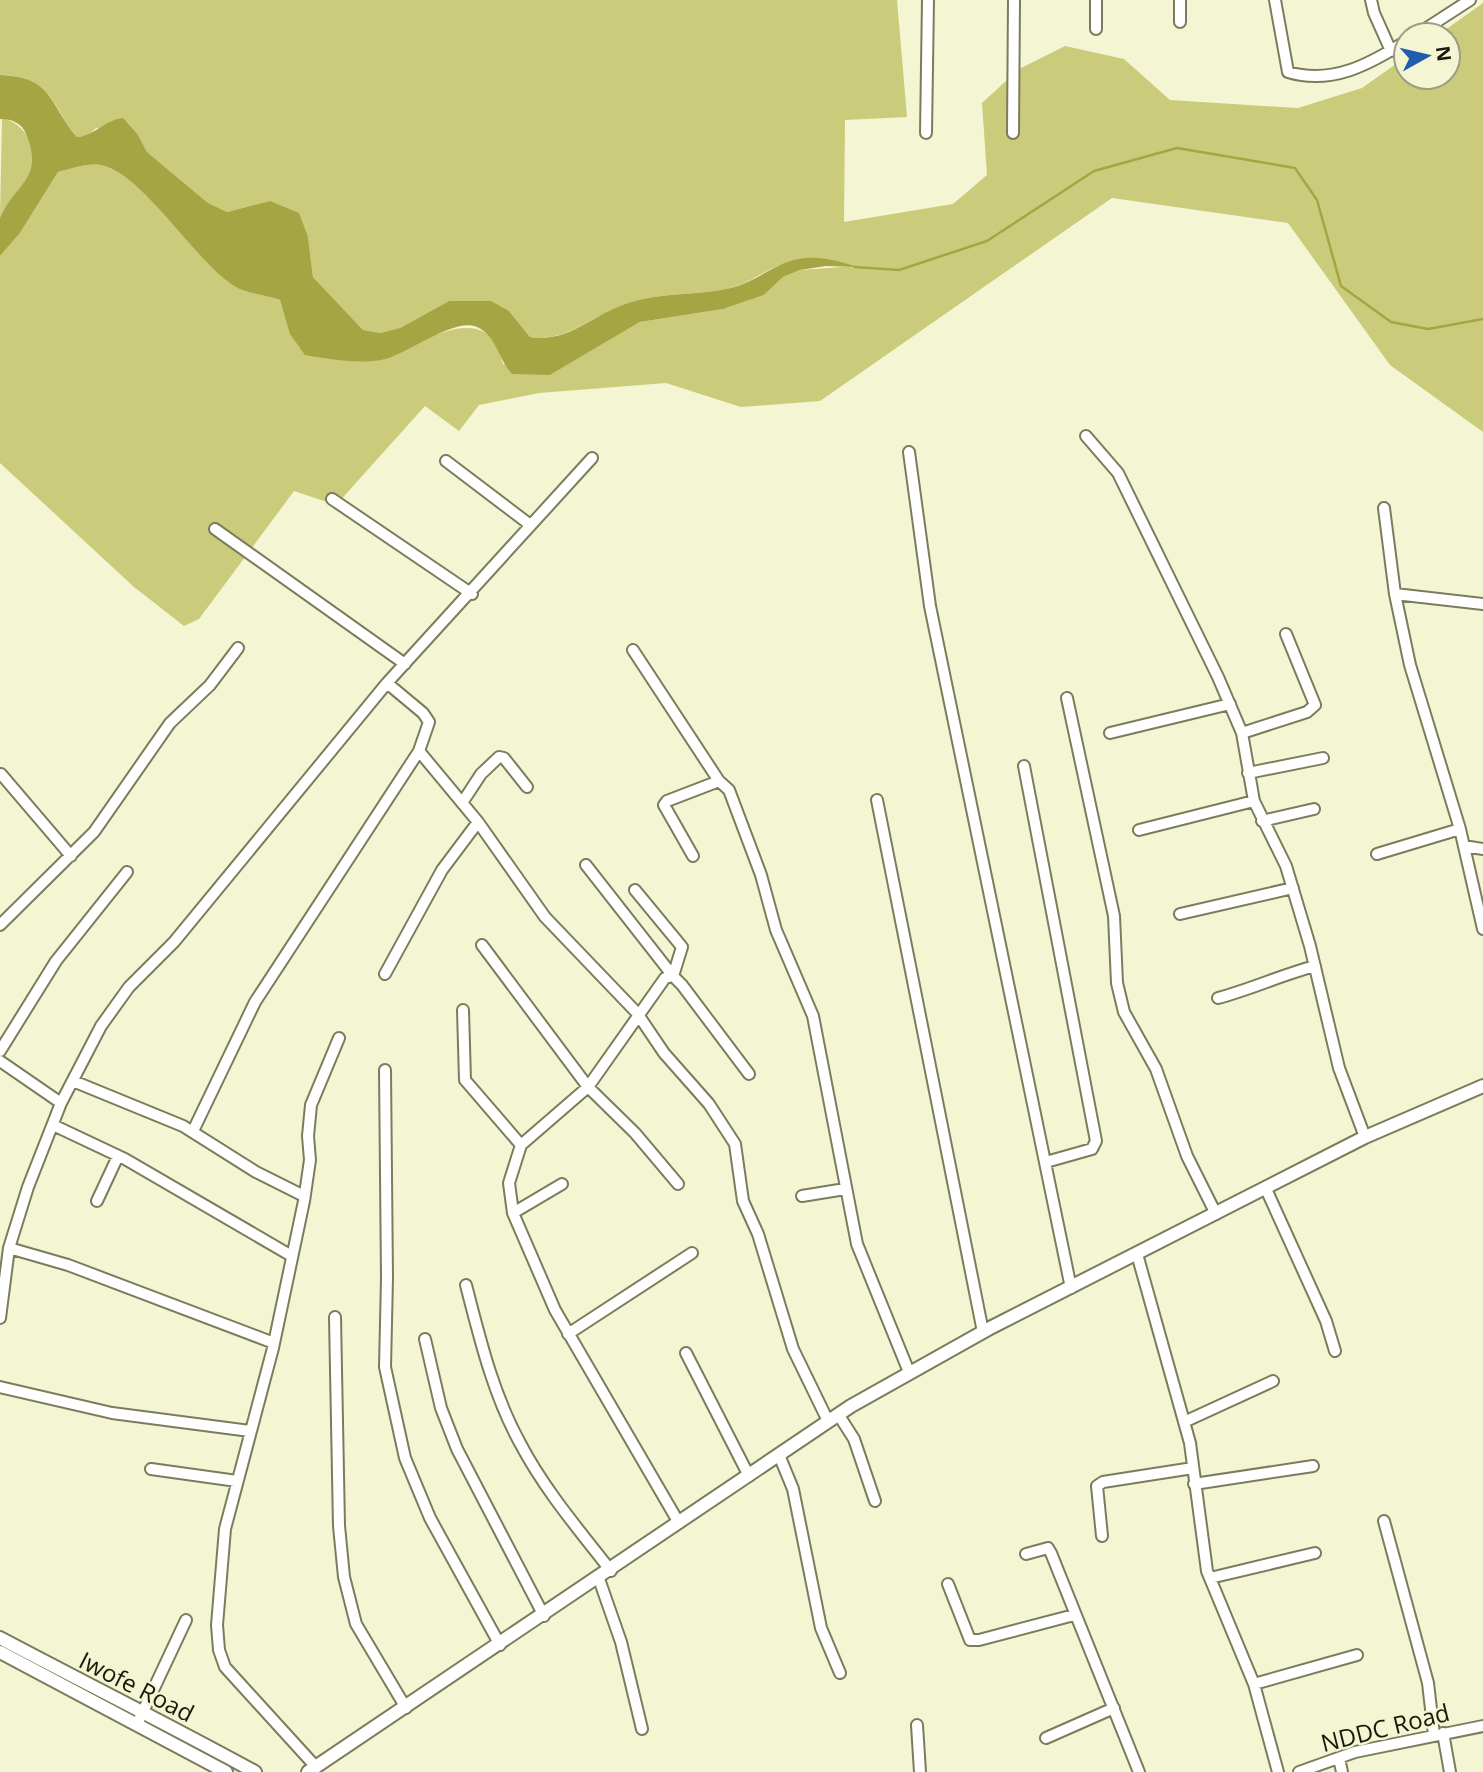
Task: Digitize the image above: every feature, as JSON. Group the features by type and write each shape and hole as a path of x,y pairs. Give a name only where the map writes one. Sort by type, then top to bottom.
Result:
{"street":[{"path":"926,133 928,0"},
{"path":"1013,134 1014,0"},
{"path":"1096,0 1096,29"},
{"path":"1180,0 1180,22"},
{"path":"1275,0 1287,72 1304,76 1338,76 1391,51 1371,0"},
{"path":"1438,21 1470,0"},
{"path":"1086,436 1118,473 1242,733 1254,801 1262,821 1278,846 1293,888 1339,1068 1366,1137"},
{"path":"909,452 930,606 1070,1288"},
{"path":"0,1318 9,1248 61,1104 101,1026 129,987 174,942 387,683 472,594 529,524 592,458"},
{"path":"446,461 529,524"},
{"path":"332,499 472,594"},
{"path":"1384,508 1395,594 1426,723 1460,829 1483,929"},
{"path":"215,529 405,664"},
{"path":"1395,594 1483,604"},
{"path":"1242,733 1307,712 1315,705 1286,634"},
{"path":"0,925 94,832 170,723 210,685 237,648"},
{"path":"633,650 719,781 729,790 761,875 776,930 813,1016 857,1244 909,1372"},
{"path":"193,1131 255,1002 419,751 429,722 424,713 387,683"},
{"path":"1067,698 1110,895 1117,983 1124,1012 1156,1069 1187,1156 1216,1214"},
{"path":"1110,733 1230,704"},
{"path":"419,751 478,822 545,917 637,1013 664,1053 709,1104 735,1144 743,1202 758,1234 793,1349 833,1418 854,1439 875,1502"},
{"path":"462,803 481,774 499,757 504,758 527,787"},
{"path":"1248,774 1323,758"},
{"path":"1024,766 1096,1142 1092,1150 1046,1162"},
{"path":"1,774 71,856"},
{"path":"693,856 664,805 667,801 719,781"},
{"path":"877,800 983,1332"},
{"path":"1139,830 1254,801"},
{"path":"1262,821 1314,809"},
{"path":"385,974 442,870 478,822"},
{"path":"1377,855 1460,829"},
{"path":"1464,846 1483,849"},
{"path":"586,865 749,1074"},
{"path":"0,1051 56,961 127,872"},
{"path":"1180,914 1293,888"},
{"path":"635,890 682,947 673,976"},
{"path":"482,945 588,1087 635,1133 678,1184"},
{"path":"1218,998 1259,987 1272,979 1315,966"},
{"path":"673,976 665,978 637,1013 605,1067 588,1087 522,1145 509,1183 513,1213 555,1310 679,1523"},
{"path":"463,1010 465,1080 522,1145"},
{"path":"339,1038 311,1105 308,1136 310,1160 304,1196 274,1343 237,1481 220,1570 219,1650 225,1667 312,1770 611,1571 833,1418 909,1372 1366,1137 1483,1086"},
{"path":"0,1061 61,1104"},
{"path":"385,1070 385,1367 410,1470 430,1518 500,1645"},
{"path":"73,1082 193,1131 256,1172 304,1196"},
{"path":"53,1125 118,1156 290,1255"},
{"path":"97,1201 118,1156"},
{"path":"513,1213 562,1184"},
{"path":"802,1196 845,1189"},
{"path":"1266,1189 1326,1321 1335,1351"},
{"path":"9,1248 68,1265 274,1343"},
{"path":"568,1334 692,1253"},
{"path":"1137,1254 1184,1422 1210,1578 1254,1684 1278,1772"},
{"path":"466,1285 484,1355 520,1444 558,1502 611,1571"},
{"path":"335,1317 339,1526 344,1577 356,1624 406,1708"},
{"path":"425,1339 441,1408 457,1448 544,1616"},
{"path":"686,1353 749,1476"},
{"path":"1184,1422 1273,1381"},
{"path":"0,1387 112,1413 250,1431"},
{"path":"779,1455 793,1489 821,1628 840,1673"},
{"path":"1195,1484 1313,1466"},
{"path":"1102,1536 1097,1486 1103,1482 1193,1468"},
{"path":"151,1469 237,1481"},
{"path":"1384,1521 1450,1772"},
{"path":"1026,1554 1048,1548 1139,1772"},
{"path":"1210,1578 1315,1553"},
{"path":"599,1579 621,1642 642,1728"},
{"path":"948,1584 970,1640 1074,1615"},
{"path":"135,1725 186,1620"},
{"name":"Iwofe Road","path":"0,1638 121,1702 144,1711 255,1772"},
{"name":"Iwofe Road","path":"0,1652 226,1772"},
{"path":"1254,1684 1357,1655"},
{"path":"1046,1738 1114,1708"},
{"path":"917,1725 919,1772"},
{"name":"NDDC Road","path":"1298,1772 1339,1758 1483,1726"},
{"path":"1339,1758 1342,1772"}],"shaded area":[{"path":"0,0 897,0 907,117 845,120 844,222 953,204 987,175 982,103 1019,69 1065,46 1124,59 1170,100 1298,108 1362,88 1392,67 1392,91 1462,91 1462,21 1458,21 1483,3 1483,432 1390,365 1288,223 1112,198 820,401 741,407 666,383 539,393 479,405 459,431 425,406 336,505 294,491 199,619 184,626 134,587 0,463 0,256 20,233 58,172 95,165 116,171 133,183 202,258 234,286 280,300 283,309 381,360 441,333 472,328 485,333 496,343 503,364 550,375 640,322 723,309 764,295 783,277 800,270 855,266 806,263 780,265 731,288 625,304 568,332 544,338 530,337 509,311 449,301 400,328 380,333 363,330 313,277 308,237 270,201 227,212 208,203 147,152 138,135 96,128 88,136 77,137 40,86 30,80 0,75"},
{"path":"0,75 30,80 40,86 77,137 123,118 138,135 147,152 208,203 227,212 270,201 299,213 308,237 313,277 363,330 380,333 400,328 449,301 491,301 509,311 530,337 544,338 568,332 625,304 731,288 790,261 829,259 858,267 826,266 800,270 783,277 764,295 723,309 640,322 550,375 512,374 489,336 477,327 467,325 455,327 381,360 352,361 305,355 290,334 280,300 234,286 202,258 133,183 116,171 100,165 58,172 20,233 0,256 0,218 26,180 32,161 31,149 22,127 12,121 0,119"},
{"path":"2,118 18,125 24,131 31,146 33,164 26,185 0,218"}],"waterway":[{"path":"855,267 899,270 987,241 1094,171 1177,148 1295,168 1317,200 1341,286 1391,322 1428,329 1483,319"}]}
